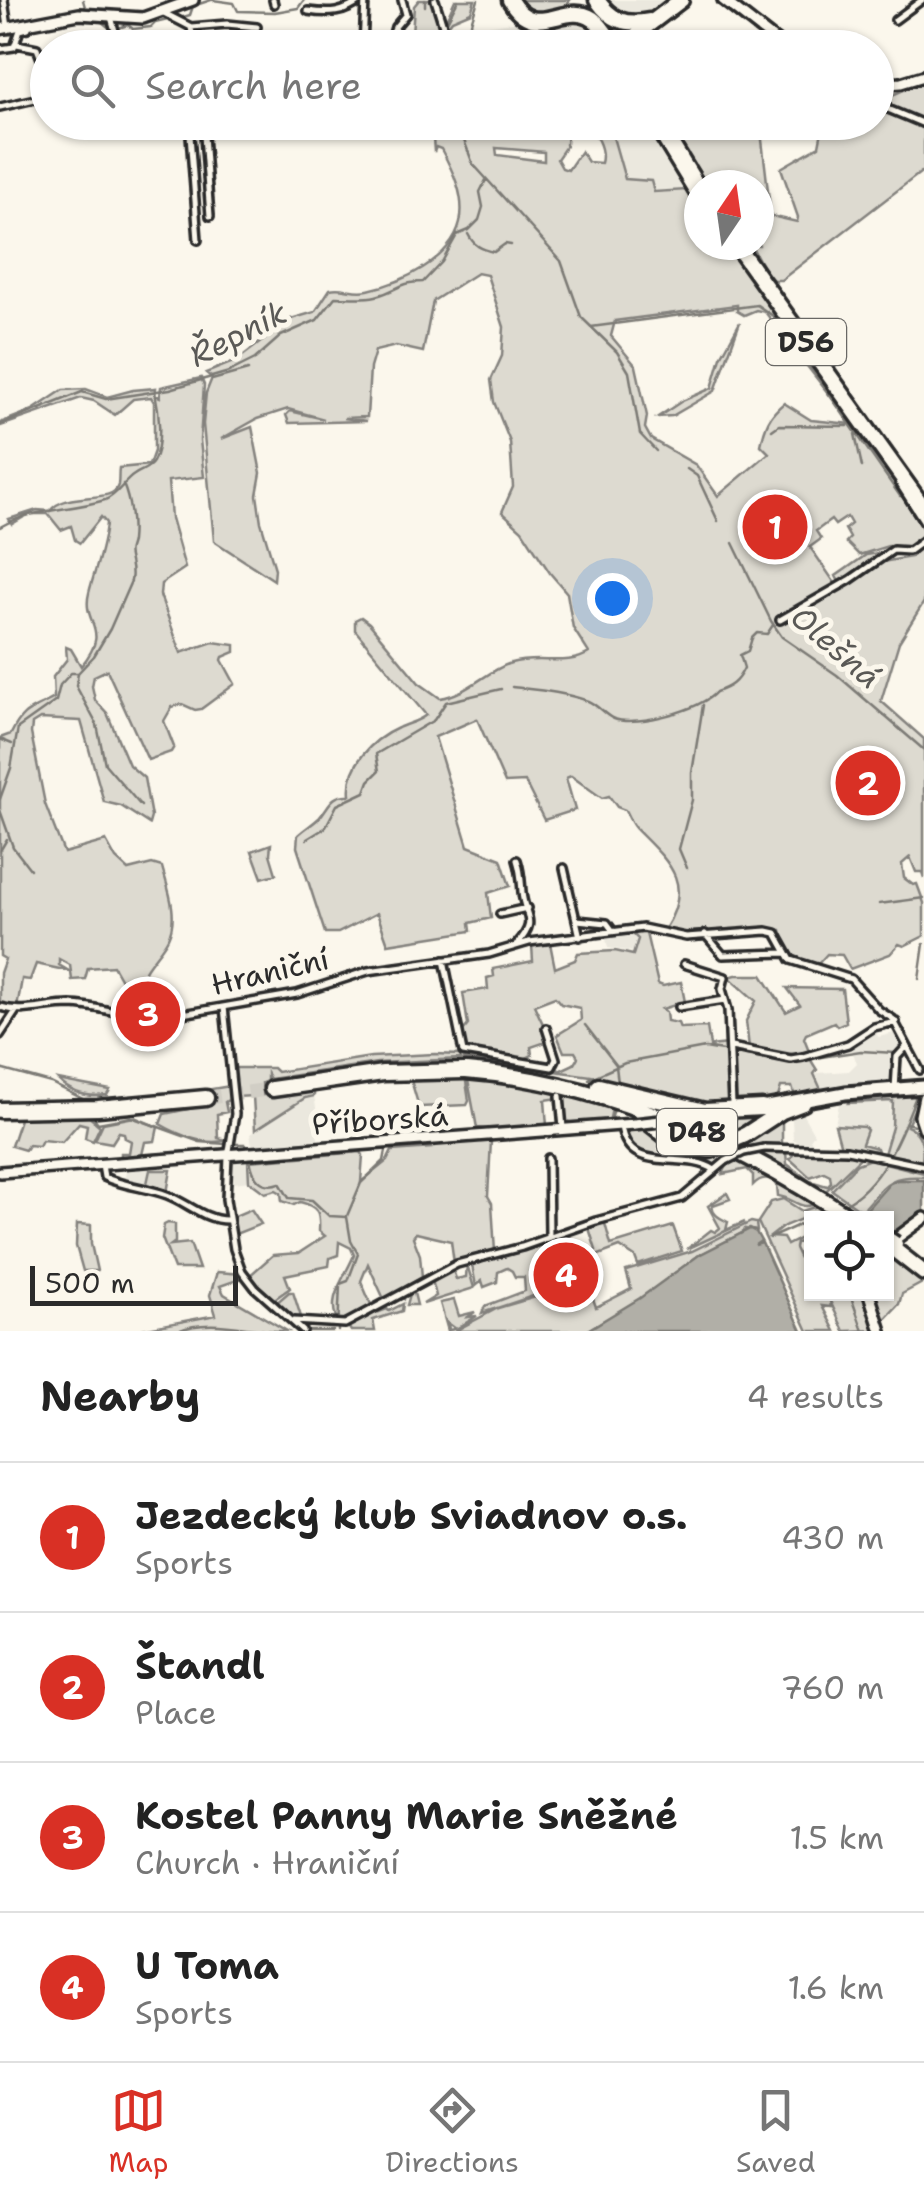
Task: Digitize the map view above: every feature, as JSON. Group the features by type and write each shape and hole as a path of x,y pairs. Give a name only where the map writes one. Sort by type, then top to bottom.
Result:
{"highway":[{"path":"510,0 529,18 544,21 571,14 590,17 604,30"},
{"path":"558,18 573,0"},
{"path":"594,0 621,22 634,24 655,19"},
{"path":"594,0 609,30"},
{"path":"641,30 681,0"},
{"path":"672,140 691,170"},
{"name":"D56","path":"750,260 924,505"},
{"name":"D48","path":"271,1086 408,1066 564,1079 617,1094 736,1145 844,1211"},
{"name":"D48","path":"464,1068 588,1090 708,1137 818,1194"},
{"path":"564,1079 705,1111 762,1108"},
{"path":"588,1090 635,1112 676,1144 695,1150 725,1146 782,1111 803,1103"},
{"path":"0,1108 206,1096"},
{"path":"894,1248 924,1270"}],"main road":[{"path":"12,34 30,24 79,14 112,26 169,16 193,0"},
{"path":"723,0 762,30"},
{"path":"894,84 924,76"},
{"name":"Příborská","path":"0,1172 231,1159 563,1132 924,1088"},
{"name":"Příborská","path":"762,1108 900,1089"},
{"path":"924,1097 920,1116 924,1128"},
{"path":"894,1240 924,1218"},
{"path":"871,1301 880,1330"}],"street":[{"path":"0,49 12,34 4,0"},
{"path":"308,11 332,14 363,0"},
{"path":"363,0 363,30"},
{"path":"394,30 407,12 402,0"},
{"path":"435,0 444,30"},
{"path":"895,20 922,0"},
{"path":"169,16 192,27 258,27"},
{"path":"112,26 113,30"},
{"path":"0,107 30,100"},
{"path":"894,112 924,124"},
{"path":"191,140 198,240"},
{"path":"204,140 210,216"},
{"path":"660,140 684,179"},
{"path":"739,260 924,522"},
{"path":"780,620 893,550 909,551 924,540"},
{"path":"517,860 523,878 528,928 518,944"},
{"path":"564,868 580,937"},
{"path":"500,914 527,908"},
{"path":"577,920 607,923 614,931 656,928 686,936 772,931 792,960 851,979 879,1010 896,1022 920,1070"},
{"name":"Hraniční","path":"0,1007 16,1011 74,1005 144,1019 297,994 368,971 614,931"},
{"path":"705,934 724,955 786,953"},
{"path":"444,960 461,1049 466,1054 552,1067 556,1059 546,1028"},
{"path":"684,964 723,975 732,1104"},
{"path":"678,1007 724,1000"},
{"path":"224,1007 235,1114 228,1220 242,1271 300,1326 338,1325 447,1267 596,1220 682,1198 726,1161 744,1152 764,1148 838,1149 924,1166"},
{"path":"0,1035 16,1011"},
{"path":"731,1050 802,1057 848,1044 874,1027 896,1022"},
{"path":"900,1089 897,1057 907,1046"},
{"path":"560,1096 563,1132"},
{"path":"620,1126 628,1146 640,1156 702,1163 716,1170"},
{"path":"548,1158 549,1237"},
{"path":"102,1165 104,1177 122,1186 166,1194 206,1216 228,1220"}],"shaded area":[{"path":"419,0 433,0 442,30 412,30 414,6"},
{"path":"455,0 475,0 471,12 452,20 447,27 445,22"},
{"path":"514,0 570,0 562,11 536,17"},
{"path":"604,0 674,0 649,16 632,19 615,13"},
{"path":"575,19 584,21 592,30 470,30 513,22 539,28"},
{"path":"924,81 924,122 894,108 894,94"},
{"path":"894,116 924,128 924,170 776,283 759,260 774,260 774,217 797,222 798,217 781,168 819,146 820,140 894,140"},
{"path":"433,140 566,140 557,159 568,170 581,151 588,162 601,163 597,140 614,140 625,179 651,181 654,192 684,190 684,260 737,260 844,409 765,312 756,310 744,315 737,311 737,305 615,321 611,336 636,366 647,416 645,428 651,439 696,465 718,496 769,453 761,445 764,432 784,403 811,420 851,424 924,531 924,538 912,548 888,546 859,555 846,542 850,538 845,529 851,524 847,517 835,525 831,520 816,531 821,539 810,547 837,586 777,621 852,583 882,562 911,557 924,543 924,602 899,642 881,701 924,739 924,878 922,872 916,872 910,857 902,864 904,878 917,884 924,903 924,936 850,969 842,955 827,954 818,964 798,958 788,950 781,930 707,934 665,929 678,899 678,886 668,864 633,826 625,810 617,807 609,796 602,798 571,776 566,778 575,810 544,820 525,782 505,783 477,719 435,737 468,846 501,859 510,886 488,893 491,918 470,923 471,931 388,944 377,913 338,933 325,933 297,847 298,835 334,799 350,795 352,774 370,747 388,733 426,715 355,630 355,620 361,617 369,623 419,683 440,698 459,692 511,663 571,659 589,653 573,628 567,593 522,530 502,512 513,487 510,442 494,402 491,380 502,356 504,327 487,275 477,273 433,301 423,352 396,346 375,351 367,417 344,418 367,421 289,423 286,415 290,411 324,419 288,409 257,419 221,439 252,427 261,473 257,495 275,569 274,580 214,541 203,424 206,393 212,378 206,373 236,361 291,319 315,312 330,289 363,291 381,287 436,259 455,236 461,204 446,157 436,147 434,152","holes":["496,148 544,152 544,161 497,155"]},
{"path":"614,140 658,140 684,190 654,192 651,181 625,179"},
{"path":"679,140 762,140 766,170 698,170"},
{"path":"740,322 715,391 672,416 658,417 712,388 721,357"},
{"path":"201,378 204,477 168,481 171,518 185,568 161,584 160,595 181,653 213,642 235,645 235,652 222,660 235,684 201,709 182,704 172,707 164,721 174,747 171,752 148,760 107,670 94,676 95,700 107,713 129,765 144,778 149,824 121,806 104,802 81,721 40,719 32,724 31,733 45,804 64,853 106,841 128,870 152,864 162,867 173,921 166,942 145,971 147,981 157,978 164,1016 154,1016 152,1007 140,1009 134,979 121,980 113,966 88,968 85,979 72,980 70,965 59,959 59,965 69,971 36,964 30,980 22,979 17,1008 0,1005 0,973 5,959 0,956 0,738 11,734 25,714 54,698 53,677 67,659 66,647 81,666 95,643 88,603 106,523 101,517 80,543 75,540 71,526 61,530 48,514 29,514 12,524 9,519 37,510 50,511 67,500 108,494 118,485 119,468 149,465 154,451 154,402 151,397 133,399 115,415 94,401 81,398 1,426 0,423 33,410 63,390 86,389 107,397 156,388 155,395 160,397 161,387"},
{"path":"885,552 840,584 836,576 866,555"},
{"path":"271,844 276,874 262,878 252,851"},
{"path":"645,929 658,984 681,982 685,1002 662,1009 667,1021 678,1023 680,1028 707,1027 710,1046 729,1044 731,1103 712,1109 591,1076 464,1059 462,1053 557,1066 559,1071 574,1064 578,1057 575,1052 564,1052 557,1035 581,1020 580,1008 561,1004 555,997 534,1005 546,1042 531,1047 532,1055 524,1059 464,1051 459,1036 468,1025 463,993 488,989 487,978 494,976 493,969 533,961 532,945 550,943 555,968 575,960 578,953 615,951 633,955 638,939 630,931"},
{"path":"630,931 638,939 633,952 608,948 605,934"},
{"path":"762,975 786,1012 800,1005 787,988 842,989 846,1022 837,1026 834,1022 806,1034 810,1053 799,1056 749,1048 746,1021 756,1001 729,977"},
{"path":"875,1028 878,1037 899,1032 905,1044 895,1053 892,1079 885,1084 823,1093 817,1073 849,1071 857,1063 849,1044"},
{"path":"736,1049 786,1059 809,1057 824,1096 796,1100 792,1087 781,1087 777,1100 734,1106 732,1052"},
{"path":"460,1055 461,1059 377,1063 270,1079 267,1074 267,1081 262,1083 263,1095 388,1077 465,1075 467,1105 419,1107 410,1077 314,1091 314,1096 255,1130 253,1096 236,1097 232,1068 273,1068 277,1072 371,1057"},
{"path":"467,1075 613,1103 609,1123 565,1128 559,1098 545,1100 547,1126 506,1131 477,1128"},
{"path":"58,1080 110,1090 107,1095 86,1095"},
{"path":"230,1086 231,1098 225,1102 227,1112 217,1114 218,1138 226,1140 201,1141 160,1124 164,1114 208,1105 158,1111 150,1108 208,1103 206,1090"},
{"path":"911,1092 918,1101 907,1126 921,1140 922,1161 884,1154 892,1127 893,1101 848,1103 850,1098"},
{"path":"314,1096 317,1113 326,1112 329,1121 316,1128 319,1144 252,1144 250,1134"},
{"path":"894,1101 890,1106 892,1127 884,1150 862,1144 867,1130 864,1127 835,1125 839,1104"},
{"path":"771,1111 732,1140 696,1123 697,1120"},
{"path":"802,1113 814,1134 810,1140 813,1143 801,1144 793,1139 792,1118"},
{"path":"87,1115 100,1126 93,1141 85,1138 87,1125 79,1123 62,1142 42,1140 39,1146 28,1145 25,1150 11,1146 21,1116"},
{"path":"134,1117 158,1127 155,1141 145,1142 142,1155 121,1159 121,1153 129,1153 131,1141 124,1133 119,1132 112,1143 95,1140 103,1123"},
{"path":"782,1123 782,1144 748,1148 739,1143 759,1129 762,1133"},
{"path":"835,1125 864,1127 867,1130 862,1144 878,1151 841,1147"},
{"path":"648,1126 661,1138 734,1154 716,1166 652,1157 632,1145 626,1134 629,1129"},
{"path":"491,1141 488,1196 492,1203 495,1252 454,1263 451,1241 416,1233 413,1237 422,1277 384,1299 368,1264 361,1281 372,1307 340,1324 335,1316 335,1298 354,1255 351,1248 339,1242 338,1255 330,1258 329,1266 285,1275 290,1288 273,1300 249,1276 273,1255 299,1253 325,1236 319,1231 315,1208 282,1201 281,1193 265,1193 249,1181 248,1161 361,1152 361,1182 387,1161 392,1151 431,1148 430,1144"},
{"path":"756,1152 786,1152 787,1164 810,1181 827,1186 830,1175 824,1172 810,1177 790,1159 795,1152 863,1155 825,1192"},
{"path":"739,1156 818,1201 803,1206 778,1196 777,1185 768,1179 753,1185 753,1175 747,1169 723,1174 728,1163"},
{"path":"870,1159 924,1173 924,1177 894,1180 862,1211 832,1190 857,1164"},
{"path":"246,1160 249,1181 227,1184 231,1163"},
{"path":"150,1165 145,1190 123,1185 127,1167"},
{"path":"150,1170 171,1170 167,1193 146,1188"},
{"path":"924,1180 924,1215 894,1236 894,1211 865,1211 890,1183"},
{"path":"727,1193 730,1199 713,1205 713,1211 728,1222 726,1230 745,1222 687,1249 711,1230 720,1228 708,1206"},
{"path":"783,1199 802,1211 821,1205 826,1209 804,1211 804,1218 770,1237 783,1238 787,1245 801,1238 795,1248 804,1267 804,1301 830,1301 831,1307 822,1306 835,1331 808,1331 758,1222 771,1202"},
{"path":"251,1209 261,1224 233,1235 230,1218"},
{"path":"604,1220 611,1245 673,1226 682,1251 638,1265 635,1257 620,1247 594,1257 592,1252 596,1250 588,1225"},
{"path":"168,1223 175,1224 175,1242 171,1245 190,1243 199,1269 174,1269 162,1238"},
{"path":"756,1223 757,1231 745,1229 699,1255 640,1299 586,1331 455,1331 498,1308 587,1282 596,1307 631,1289 626,1271 692,1251"},
{"path":"77,1224 91,1225 97,1271 83,1271 76,1246"},
{"path":"750,1229 761,1241 755,1245 762,1243 802,1331 586,1331 699,1255"},
{"path":"569,1231 575,1262 537,1274 542,1293 482,1313 485,1306 525,1291 524,1277 515,1277 507,1268 498,1272 497,1282 484,1287 482,1281 476,1286 472,1265 541,1246 539,1241 556,1236 554,1243 565,1241"},
{"path":"894,1256 924,1276 924,1282 902,1294 899,1304 884,1320 876,1301 894,1301"},
{"path":"467,1264 474,1288 423,1304 436,1296 432,1280 422,1282 452,1267 456,1279 466,1277"},
{"path":"217,1272 242,1274 243,1278 220,1286 224,1294 287,1331 132,1331 216,1315 210,1295"},
{"path":"422,1282 413,1289 417,1305 407,1305 412,1287"},
{"path":"405,1291 404,1299 400,1296 378,1309 389,1311 403,1304 402,1311 373,1320 375,1331 351,1331 347,1325"},
{"path":"293,1292 302,1320 293,1319 275,1304"},
{"path":"454,1300 459,1316 475,1312 468,1317 477,1316 456,1329 448,1323 449,1330 454,1329 448,1331 440,1303"},
{"path":"830,1301 867,1301 876,1326 873,1330 844,1331"}],"waterway":[{"path":"83,0 85,7"},
{"path":"180,18 190,15 193,6 211,0"},
{"path":"213,0 234,3 238,11 275,12 298,8 304,0"},
{"path":"425,0 425,6"},
{"path":"443,30 458,0"},
{"name":"Olešná","path":"469,30 478,0"},
{"path":"74,19 102,22 112,30 128,25 133,29 151,27 172,19"},
{"path":"31,30 46,24"},
{"path":"0,34 19,35 30,31"},
{"name":"Olešná","path":"464,140 473,164 561,261 581,317 617,352 629,372 640,434 656,451"},
{"name":"Řepník","path":"0,425 82,392 106,399 170,389 229,372 255,359 281,336 317,320 335,297 371,297 408,283 423,282 442,262 457,235 479,220 483,207 480,192 486,180"},
{"path":"468,234 475,244 489,251 511,245"},
{"path":"591,327 757,305 773,316 788,335 900,496"},
{"path":"212,380 248,370"},
{"path":"0,527 25,516 105,500 149,466 156,455 159,437 155,392"},
{"path":"772,430 779,425 848,426"},
{"path":"855,434 862,467"},
{"name":"Olešná","path":"687,469 697,476 718,521"},
{"path":"0,799 11,768 18,728 56,701 60,685 94,656 131,581 131,520 123,484"},
{"name":"Olešná","path":"733,543 782,637 837,675 924,750"},
{"path":"512,687 579,698 614,719 625,721 669,715 698,705 733,684 744,668 740,655 748,651 757,633 767,634 773,625"},
{"path":"78,673 76,686 97,725 105,764 141,806"},
{"path":"307,839 325,828 337,805 365,792 379,771 376,754 434,720 446,702 501,689"},
{"path":"687,868 679,849 692,800 692,773 703,705"},
{"path":"0,739 12,744"},
{"path":"0,810 13,847 30,869"},
{"path":"0,851 7,839"},
{"path":"879,904 924,898"},
{"path":"919,979 924,944"},
{"path":"585,1025 617,1066"},
{"path":"589,1079 625,1063 705,1048 788,1062 861,1051 895,1053"},
{"path":"616,1066 618,1083"},
{"path":"0,1069 51,1083 83,1099"},
{"name":"Olešná","path":"841,1206 856,1197 880,1172 918,1091"},
{"path":"611,1121 614,1108"},
{"path":"91,1114 98,1123 131,1117 200,1142 226,1144"},
{"path":"905,1123 919,1126"},
{"path":"917,1128 924,1139"},
{"path":"234,1144 245,1144 249,1149"},
{"path":"347,1216 361,1183 384,1161 386,1151"},
{"path":"250,1159 253,1172 263,1183 280,1183 289,1198 312,1200 329,1216 347,1217 351,1241 358,1254 348,1281 340,1284 338,1331"},
{"name":"Olešná","path":"770,1238 804,1223"},
{"path":"852,1301 863,1331"},
{"path":"178,1331 200,1325 273,1331"},
{"path":"306,1331 333,1331"}],"tunnel":[{"path":"206,1098 272,1089"}],"place":[{"name":"Jezdecký klub Sviadnov o.s.","path":"775,527"},
{"name":"Štandl","path":"868,783"},
{"name":"Kostel Panny Marie Sněžné","path":"148,1014"},
{"name":"U Toma","path":"566,1275"}]}
